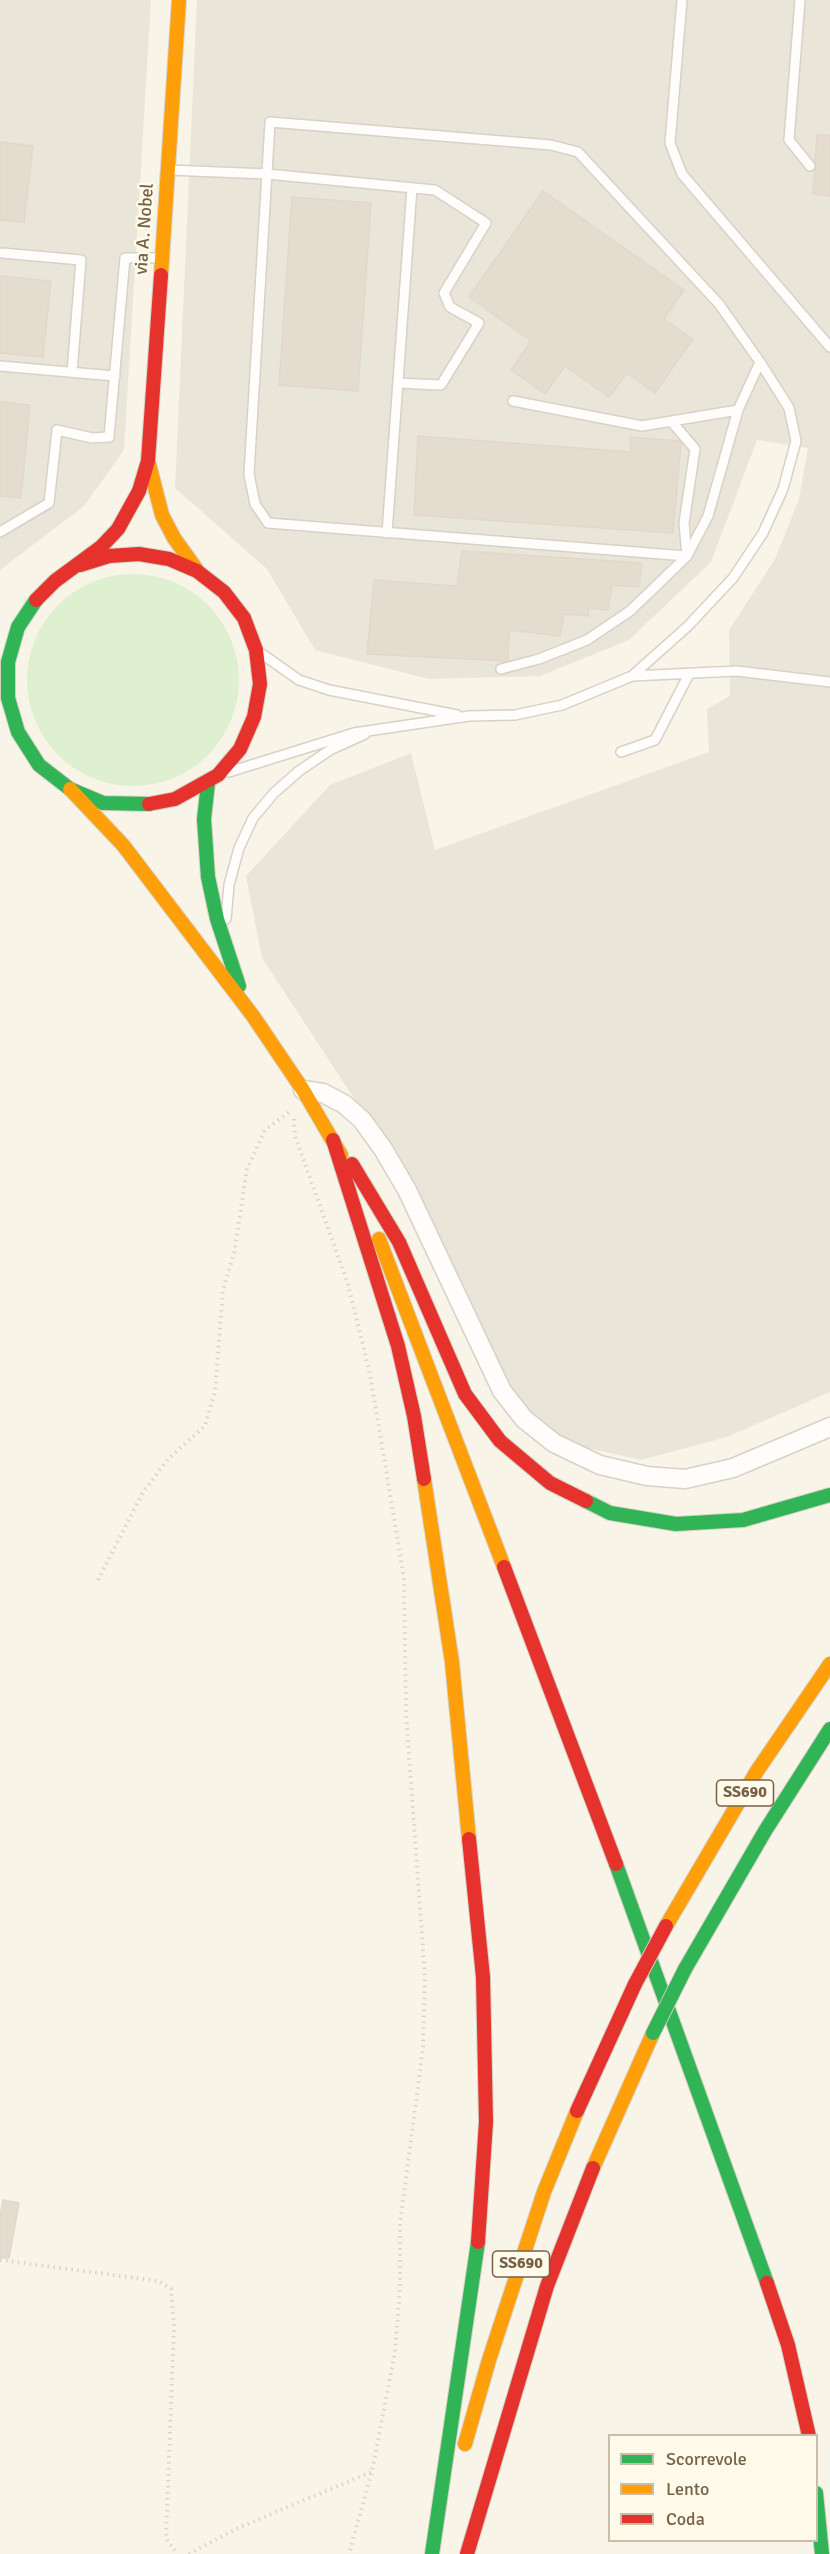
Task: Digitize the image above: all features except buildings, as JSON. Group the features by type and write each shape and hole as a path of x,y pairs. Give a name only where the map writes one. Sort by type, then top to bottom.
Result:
{"main road":[{"name":"via A. Nobel","path":"148,461 179,0"},
{"path":"148,461 139,491 118,529 80,565 48,588 34,602 18,627 8,662 8,698 18,732 39,765 70,789 123,845 253,1016 303,1090 333,1140 378,1237 586,1781 772,2293 791,2358 809,2434"},
{"path":"148,461 162,515 174,538 197,571"},
{"path":"70,789 103,803 140,806 175,800 213,779 240,749 254,717 260,684 256,650 244,618 224,592 197,571 169,559 139,554 109,556 80,565"},
{"path":"0,636 18,627"},
{"path":"0,717 18,732"},
{"path":"213,779 204,819 208,877 228,957 253,1016"},
{"path":"333,1140 358,1172 390,1224 465,1394 500,1442 545,1479 569,1494 610,1513 637,1520 676,1524 743,1520 830,1495"},
{"path":"333,1140 398,1346 417,1433 452,1662 484,1998 486,2122 478,2240 432,2554"},
{"name":"SS690","path":"436,2554 489,2360 544,2192 599,2058 634,1984 666,1926 757,1771 830,1664"},
{"name":"SS690","path":"468,2554 547,2286 609,2128 685,1969 765,1831 830,1729"},
{"path":"477,2554 497,2451"},
{"path":"818,2513 822,2554"}],"street":[{"path":"303,1090 323,1093 344,1104 362,1120 383,1149 407,1190 502,1391 524,1419 554,1443 600,1465 636,1474 685,1479 733,1468 830,1427"}],"lane":[{"path":"682,0 670,143 682,174 830,347"},
{"path":"800,0 789,140 810,166"},
{"path":"213,779 321,741 376,729 469,716 515,715 562,705 632,676 688,627 733,578 763,533 783,489 796,441 789,408 719,304 578,152 551,145 270,122 249,474 255,504 268,523 687,556"},
{"path":"167,170 267,174 435,190 486,224 444,292 450,307 479,323 441,385 398,383"},
{"path":"387,533 412,188"},
{"path":"2,253 81,260 72,372"},
{"path":"0,532 49,502 57,430 92,438 110,436 125,258 161,258"},
{"path":"501,669 539,659 586,640 630,611 687,556 708,516 738,410 760,362"},
{"path":"0,366 115,376"},
{"path":"513,401 642,426 738,410"},
{"path":"671,421 694,449 684,523 687,556"},
{"path":"256,650 299,680 329,690 469,716"},
{"path":"632,676 737,671 830,681"},
{"path":"621,752 654,740 689,674"},
{"path":"228,957 226,922 229,885 239,848 253,818 274,793 299,771 330,750 376,729"}],"path":[{"path":"98,1580 141,1494 168,1460 205,1426 215,1392 223,1290 234,1253 246,1169 265,1130 295,1108 296,1136 348,1284 370,1374 404,1578 406,1713 425,1977 423,2048 400,2224 395,2352 372,2471 349,2554"},
{"path":"0,2260 159,2281 171,2289 174,2326 166,2538 177,2554"},
{"path":"189,2554 238,2528 372,2471"}],"shaded area":[{"path":"0,0 151,0 124,450 84,506 0,570"},
{"path":"197,0 830,0 830,1392 727,1437 641,1460 557,1441 499,1383 378,1135 262,958 246,876 330,785 411,753 435,850 709,752 707,709 730,696 729,630 775,559 799,499 808,448 757,440 711,562 629,640 540,676 429,679 315,650 267,569 175,488"}],"green space":[{"path":"123,574 143,574 164,578 183,586 208,605 221,621 231,639 237,659 239,680 237,701 231,721 221,739 208,755 183,774 164,782 143,786 123,786 102,782 83,774 51,747 39,730 31,711 27,690 27,670 31,649 39,630 66,598 83,586 102,578"}],"traffic: fast":[{"path":"36,600 18,627 8,662 8,698 18,732 39,765 70,789 103,803 149,804"},
{"path":"208,783 204,819 208,877 217,919 239,986"},
{"path":"586,1501 610,1513 676,1524 743,1520 830,1495"},
{"path":"685,1969 765,1831 830,1729"},
{"path":"616,1864 767,2283"},
{"path":"653,2033 685,1969"},
{"path":"432,2554 478,2242"},
{"path":"818,2513 822,2554"}],"traffic: slow":[{"path":"161,275 179,0"},
{"path":"149,464 162,515 174,538 197,570"},
{"path":"70,789 123,845 253,1016 303,1090 341,1155"},
{"path":"379,1239 504,1567"},
{"path":"424,1479 452,1662 469,1839"},
{"path":"666,1926 757,1771 830,1664"},
{"path":"593,2168 653,2033"},
{"path":"465,2444 489,2360 544,2192 577,2111"}],"traffic: jam":[{"path":"36,600 55,581 101,547 118,529 139,491 148,461 161,275"},
{"path":"80,565 109,556 139,554 169,559 197,571 224,592 244,618 256,650 260,684 254,717 240,749 218,775 175,799 149,804"},
{"path":"333,1140 398,1346 414,1416 424,1479"},
{"path":"352,1164 399,1242 465,1394 500,1441 550,1483 586,1501"},
{"path":"504,1567 616,1864"},
{"path":"469,1839 483,1977 486,2122 478,2242"},
{"path":"635,1984 666,1926"},
{"path":"577,2111 635,1984"},
{"path":"467,2554 547,2286 593,2168"},
{"path":"767,2283 788,2345 809,2434"}]}
